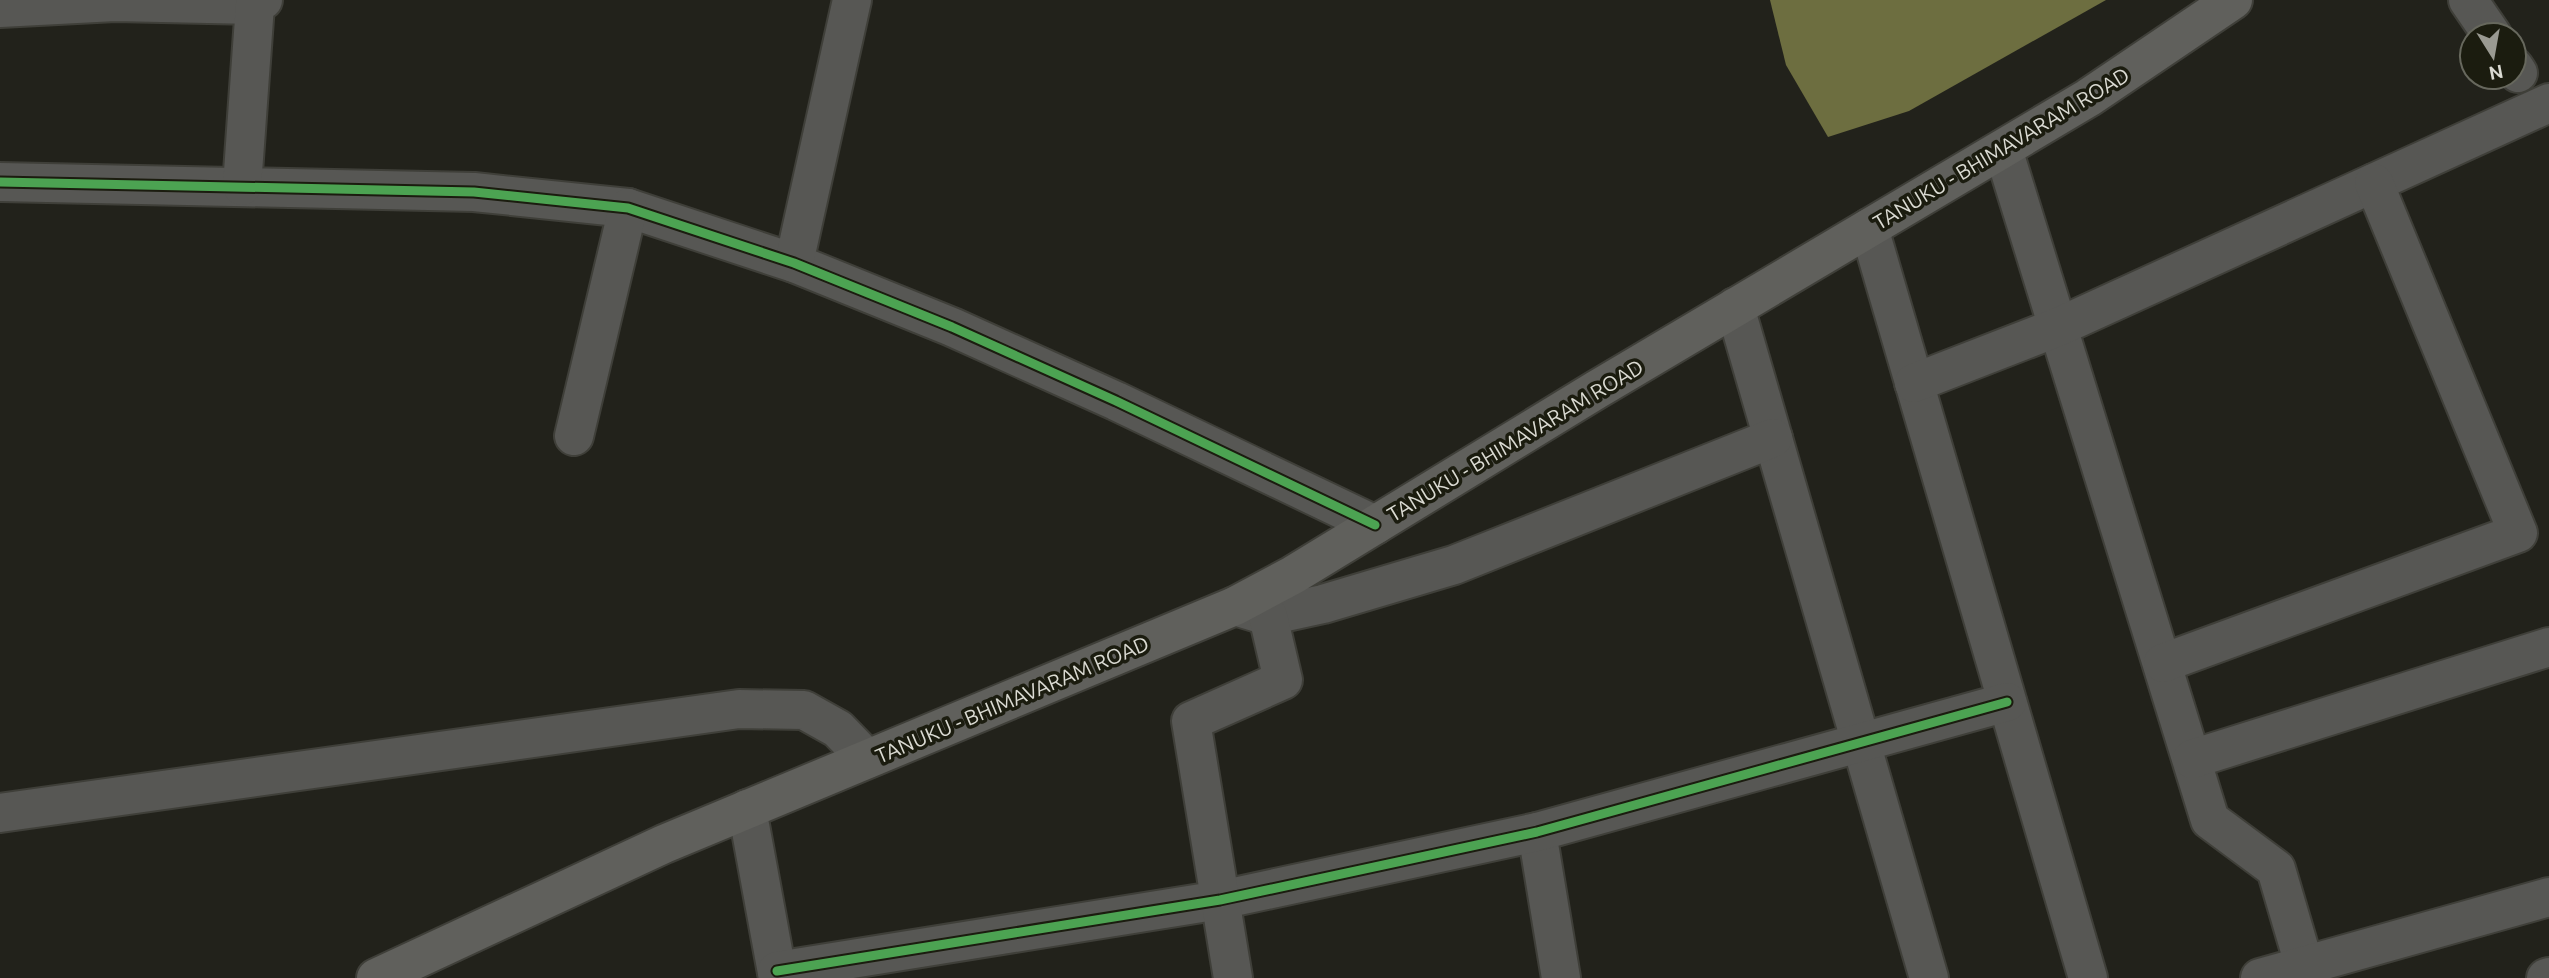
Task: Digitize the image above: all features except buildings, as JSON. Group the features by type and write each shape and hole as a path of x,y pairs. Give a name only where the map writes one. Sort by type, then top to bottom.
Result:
{"main road":[{"name":"TANUKU - BHIMAVARAM ROAD","path":"376,978 664,844 747,809 867,759 1251,611 1375,525 2088,98 2233,0"}],"street":[{"path":"794,263 852,0"},
{"path":"2468,0 2482,21"},
{"path":"0,8 115,2 259,3 242,186"},
{"path":"1914,383 2058,327 2549,103"},
{"path":"2003,149 2210,820 2276,869 2307,972"},
{"path":"0,182 474,192 628,208 794,263 952,327 1104,395 1375,525"},
{"path":"2163,663 2518,533 2374,183"},
{"path":"574,436 628,208"},
{"path":"1869,228 2088,978"},
{"path":"1735,307 1929,978"},
{"path":"1233,978 1191,720 1283,680 1251,611 1324,604 1454,565 1773,438"},
{"path":"2192,759 2549,647"},
{"path":"747,809 777,975 1220,900 1537,832 2007,702"},
{"path":"0,813 739,709 804,710 838,730 867,759"},
{"path":"1537,832 1562,978"},
{"path":"2260,978 2307,972 2549,897"}],"shaded area":[{"path":"1770,0 2106,0 1909,111 1828,137 1786,65"}],"cycle path":[{"path":"0,182 474,192 628,208 794,263 952,327 1116,401 1375,525"},
{"path":"777,971 1220,900 1537,832 2007,702"}]}
